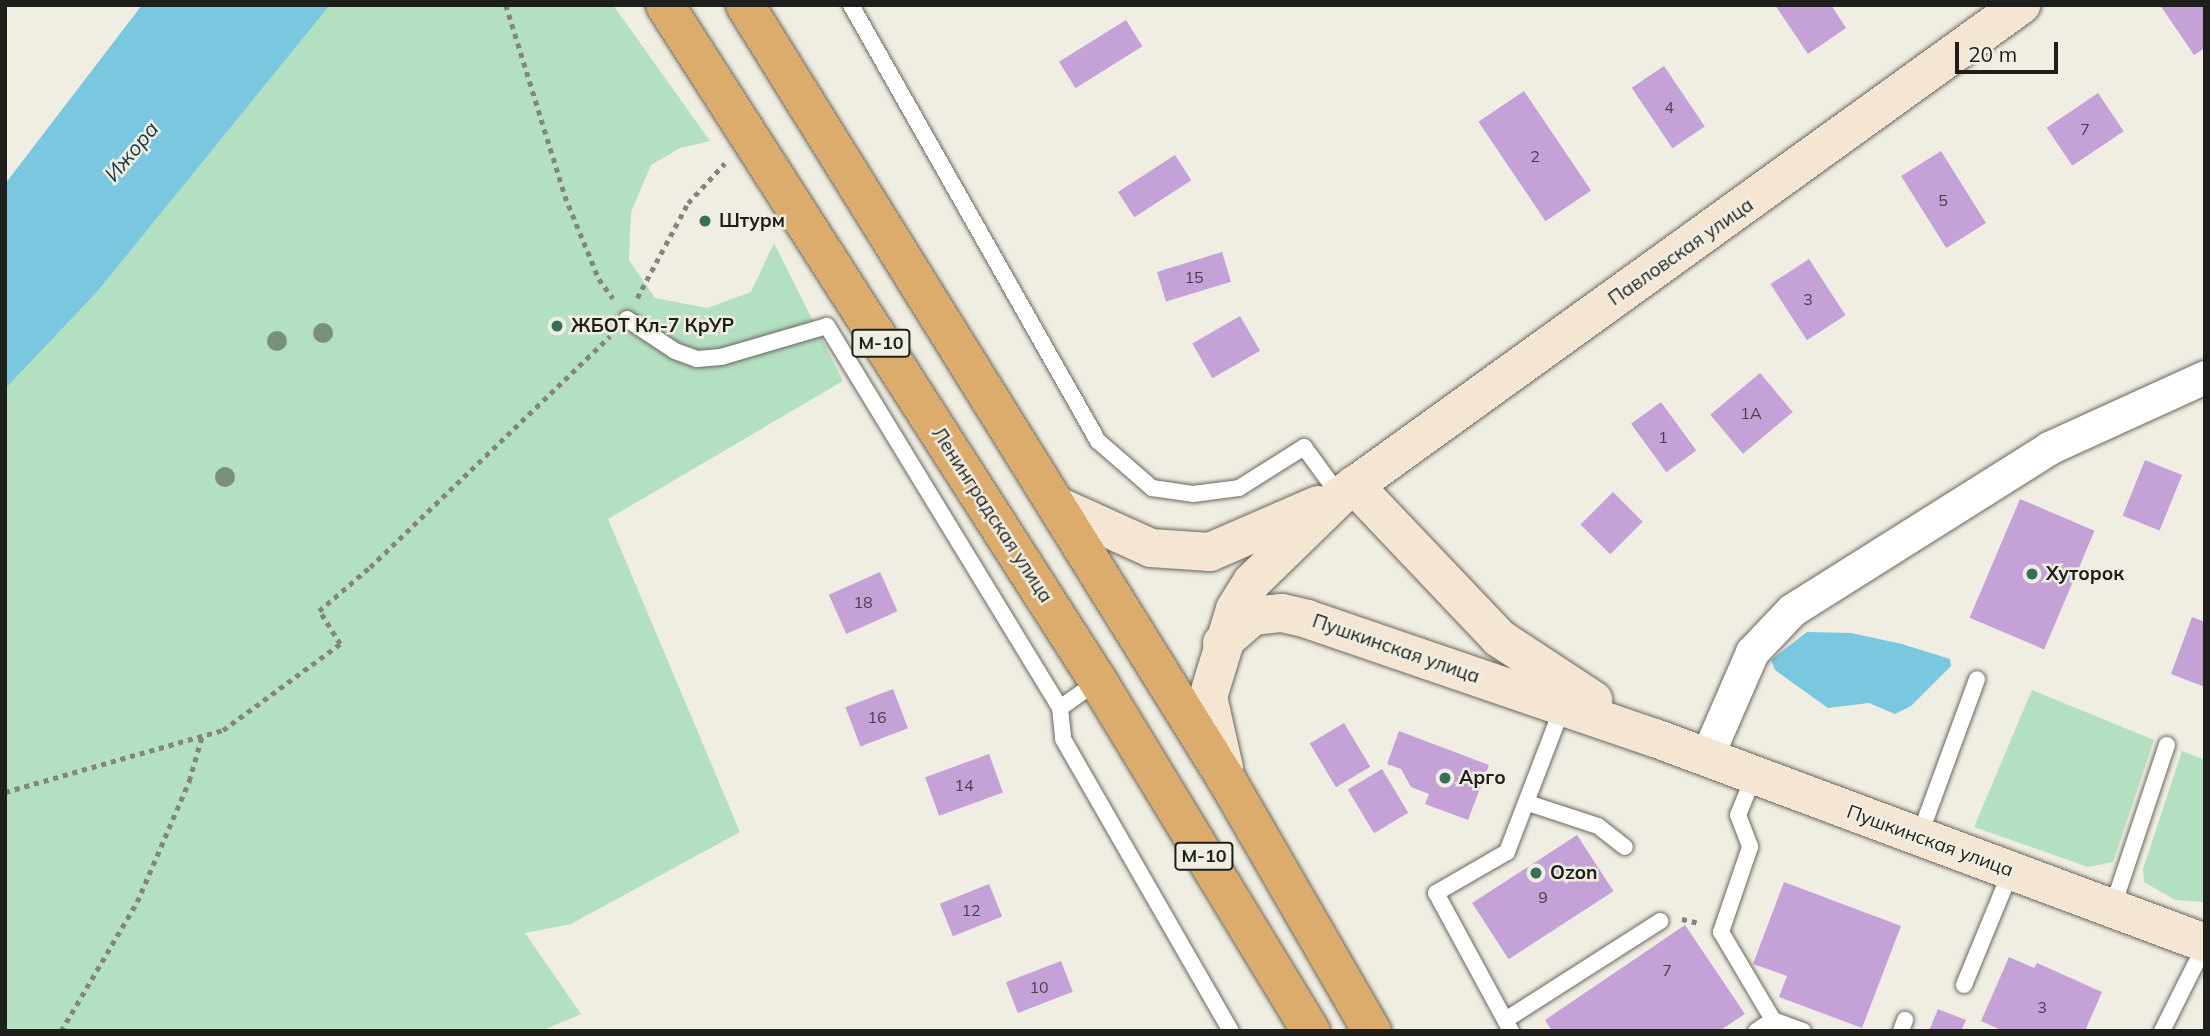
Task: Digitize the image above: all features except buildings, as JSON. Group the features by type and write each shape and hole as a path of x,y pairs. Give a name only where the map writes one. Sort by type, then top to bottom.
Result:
{"highway":[{"name":"Ленинградская улица","path":"665,5 1098,681 1311,1031"},
{"name":"М-10","path":"746,5 1228,782 1372,1031"}],"main road":[{"name":"Павловская улица","path":"1347,491 2021,5"},
{"path":"1058,506 1151,548 1210,551 1347,491"},
{"path":"1228,782 1208,697 1222,643 1235,609 1252,582 1347,491"},
{"name":"Пушкинская улица","path":"1347,491 1499,638 1655,738"},
{"name":"Пушкинская улица","path":"1222,643 1253,616 1282,613 1655,738 2205,944"}],"street":[{"path":"1706,758 1752,652 1792,610 2049,447 2205,377"}],"lane":[{"path":"851,5 1098,441 1152,488 1193,494 1239,488 1304,447 1347,491"},
{"path":"627,319 675,351 697,359 721,357 827,327 1060,708 1063,739 1230,1031"},
{"path":"1919,837 1978,679"},
{"path":"1060,708 1098,681"},
{"path":"1563,706 1507,852 1436,893 1509,1025 1660,921"},
{"path":"2112,909 2167,746"},
{"path":"1754,776 1738,815 1750,847 1721,932 1773,1020 1803,1031"},
{"path":"1528,803 1598,826 1625,847"},
{"path":"1964,985 2011,871"},
{"path":"2162,1031 2205,944"},
{"path":"1756,1031 1773,1020"}],"path":[{"path":"506,5 565,196 599,279 627,319"},
{"path":"5,792 223,730 341,644 319,611 370,567 627,319 688,203 728,160"},
{"path":"61,1031 137,902 189,780 201,736"},
{"path":"1660,921 1689,918 1721,932"}],"green space":[{"path":"330,5 613,5 710,141 680,148 651,165 631,212 629,260 655,298 707,308 751,292 774,243 843,381 608,519 740,832 571,924 525,933 581,1014 541,1031 5,1031 5,389 97,292"},
{"path":"2032,690 2154,740 2113,862 2088,867 1974,827"},
{"path":"2182,751 2205,760 2204,902 2175,900 2144,882 2143,869"}],"water":[{"name":"Ижора","path":"142,5 330,5 97,292 5,389 5,184"},
{"path":"1807,632 1851,633 1902,644 1950,659 1951,666 1911,706 1895,714 1869,703 1828,708 1775,670 1771,660"}],"place":[{"name":"Штурм","path":"705,221"},
{"name":"ЖБОТ Кл-7 КрУР","path":"557,326"},
{"name":"Хуторок","path":"2032,574"},
{"name":"Арго","path":"1445,778"},
{"name":"Ozon","path":"1536,873"}]}
